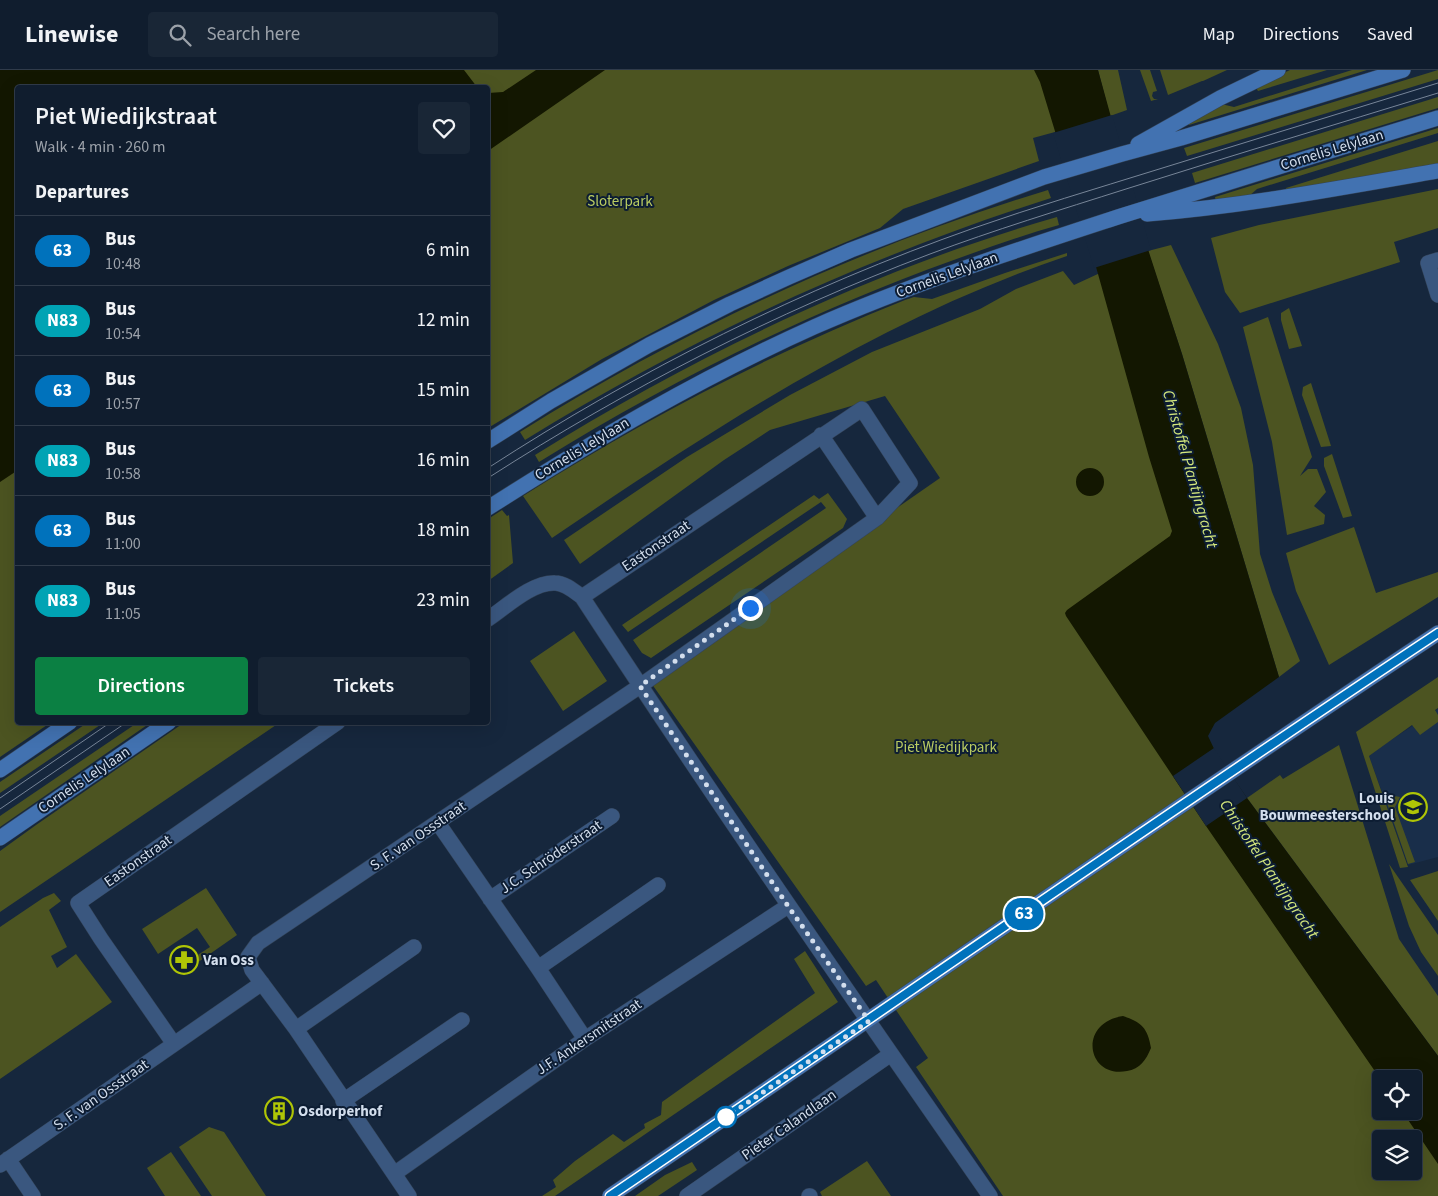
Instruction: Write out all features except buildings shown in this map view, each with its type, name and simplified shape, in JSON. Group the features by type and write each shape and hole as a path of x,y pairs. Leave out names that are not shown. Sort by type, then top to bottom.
{"main road":[{"path":"1122,154 1220,98 1278,70"},
{"path":"490,440 600,372 738,300 890,235 1044,178 1403,70"},
{"name":"Cornelis Lelylaan","path":"490,507 569,456 629,421 751,356 911,287 1198,191 1438,118"},
{"path":"1120,217 1204,210 1438,171"},
{"path":"610,1196 869,1021 1230,772 1438,633"},
{"path":"0,770 66,725"},
{"name":"Cornelis Lelylaan","path":"0,838 165,725"}],"street":[{"path":"1438,260 1428,263 1438,295"},
{"name":"Eastonstraat","path":"582,597 862,408 910,483 877,518"},
{"path":"821,435 877,518"},
{"name":"S. F. van Ossstraat","path":"4,1162 262,983 252,970 248,957 258,943 640,686 877,518"},
{"path":"490,618 538,585 556,583 571,588 582,597 788,906 990,1196"},
{"name":"Eastonstraat","path":"174,1044 101,939 78,902 334,725"},
{"name":"J.C. Schröderstraat","path":"490,899 612,816"},
{"name":"J.C. Schröderstraat","path":"438,823 585,1039"},
{"path":"538,968 658,885"},
{"name":"J.F. Ankersmitstraat","path":"394,1174 585,1039 788,906"},
{"path":"296,1030 414,947"},
{"path":"262,983 409,1196"},
{"path":"343,1101 462,1020"},
{"name":"Pieter Calandlaan","path":"686,1196 891,1054"},
{"path":"4,1162 33,1196"},
{"path":"705,1184 714,1196"}],"shaded area":[{"name":"Louis Bouwmeesterschool","path":"1438,709 1438,857 1408,865 1369,756"}],"green space":[{"name":"Sloterpark","path":"0,70 1087,70 1055,132 1033,138 1039,161 903,209 880,228 788,266 714,300 602,359 490,427 490,85 15,85 15,725 47,725 0,757"},
{"path":"1098,70 1118,70 1127,110 1110,116"},
{"path":"1140,70 1150,70 1157,91 1153,92 1152,96 1154,99 1158,99 1151,101"},
{"path":"1160,70 1227,70 1168,95"},
{"path":"1290,70 1327,70 1258,91 1255,86"},
{"path":"1352,70 1367,70 1189,125 1187,121 1221,104 1234,107"},
{"path":"1438,70 1438,79 1187,156 1184,148"},
{"path":"1438,97 1438,108 1195,183 1192,173"},
{"path":"1438,128 1438,133 1257,189 1248,197 1216,202 1215,197"},
{"path":"1438,141 1438,165 1287,192 1286,188"},
{"path":"1438,189 1438,228 1394,242 1400,262 1240,313 1225,292 1211,238 1259,225"},
{"path":"1048,190 1051,198 914,246 780,303 715,334 651,367 525,440 520,432 582,394 646,359 776,293 911,237 979,212"},
{"path":"1057,217 1059,225 897,281 792,326 638,404 539,462 535,455 659,383 723,349 788,318 921,262 988,238"},
{"path":"1171,245 1218,344 1241,408 1253,465 1260,554 1272,592 1300,661 1279,677 1182,354 1148,251"},
{"path":"1067,253 1067,256 998,282 930,311 800,379 675,456 552,538 523,496 662,414 758,365 855,320 914,297 932,299"},
{"name":"Piet Wiedijkpark","path":"1063,271 1074,285 1100,273 1181,550 1106,644 1375,1070 1372,1070 1372,1120 1416,1120 1438,1152 1438,1196 1003,1196 916,1067 928,1058 876,980 866,986 649,680 940,478 885,396 770,430 724,460 580,564 564,540 687,457 790,395 872,352 980,309 1016,289"},
{"path":"1289,308 1302,346 1289,349 1281,320 1281,313"},
{"path":"1268,317 1312,457 1300,476 1308,469 1317,469 1326,492 1314,506 1325,515 1324,524 1287,535 1272,442 1243,327"},
{"path":"1311,383 1331,446 1321,447 1302,395 1303,387"},
{"path":"1332,454 1352,516 1343,518 1324,466 1324,458"},
{"path":"828,493 847,519 843,528 651,658 642,653 633,640 826,508 821,502 628,632 622,625 814,495 819,499"},
{"path":"502,510 507,516 509,515 513,563 490,580 490,518"},
{"path":"1354,527 1376,593 1438,572 1438,597 1329,665 1296,591 1286,553"},
{"path":"574,631 607,681 563,711 530,661"},
{"path":"1438,677 1438,708 1435,710 1438,715 1438,722 1420,735 1412,725 1369,756 1408,867 1400,868 1356,732"},
{"path":"84,725 100,725 0,793 0,782"},
{"path":"134,725 147,725 0,827 0,816"},
{"path":"181,725 276,725 0,912 0,851"},
{"path":"1339,745 1399,939 1438,996 1438,1056 1247,798 1280,775 1283,779"},
{"path":"1384,794 1400,797 1395,807 1415,862 1408,864"},
{"path":"1389,864 1438,935 1438,976 1421,952 1409,926"},
{"path":"1438,871 1438,921 1410,880"},
{"path":"206,888 237,935 194,965 190,960 210,947 197,928 158,954 142,929"},
{"path":"54,893 61,901 49,910 67,947 51,956 57,968 76,954 112,1002 0,1079 0,927 43,898"},
{"path":"805,951 838,1002 555,1196 542,1196 556,1187 553,1180 575,1161 613,1134 624,1142 645,1128 644,1124 661,1115 662,1102 815,993 794,959"},
{"path":"209,1127 224,1132 266,1196 212,1196 179,1147"},
{"path":"171,1152 201,1196 165,1196 147,1168"},
{"path":"867,1161 891,1196 822,1196 820,1192"},
{"path":"692,1162 697,1170 658,1196 635,1196 665,1175"}],"water":[{"path":"0,70 464,70 475,85 15,85 15,472 0,482"},
{"path":"536,70 605,70 490,150 490,93 503,92"},
{"name":"Christoffel Plantijngracht","path":"1034,70 1098,70 1145,240 1182,354 1279,677 1215,723 1208,736 1216,753 1247,798 1438,1056 1438,1164 1422,1140 1422,1130 1415,1130 1408,1120 1422,1120 1422,1070 1374,1070 1206,826 1066,616 1067,610 1170,536 1172,531 1149,457 1093,256 1040,82"},
{"path":"1090,468 1100,472 1104,482 1100,492 1090,496 1080,492 1076,482 1080,472"},
{"path":"1123,1016 1139,1023 1143,1027 1148,1035 1151,1048 1145,1060 1136,1068 1127,1071 1113,1071 1103,1067 1096,1059 1093,1049 1094,1039 1099,1029 1108,1021"}],"pier":[{"path":"1112,115 1151,250 1094,268 1053,133"},
{"path":"1214,748 1247,798 1206,826 1173,776"}],"tram line":[{"path":"490,467 545,432 663,365 785,304 847,277 974,228 1019,213 1438,83"},
{"path":"490,477 594,413 703,354 815,301 872,277 954,245 1027,220 1438,93"},
{"path":"0,798 107,725"},
{"path":"0,809 123,725"}],"bus line":[{"name":"63","path":"610,1196 869,1021 1230,772 1438,633"}],"place":[{"name":"Louis Bouwmeesterschool","path":"1413,807"},
{"name":"Van Oss","path":"184,960"},
{"name":"Osdorperhof","path":"279,1111"}],"route":[{"path":"726,1117 869,1021 788,906 640,686 750,608"}]}
